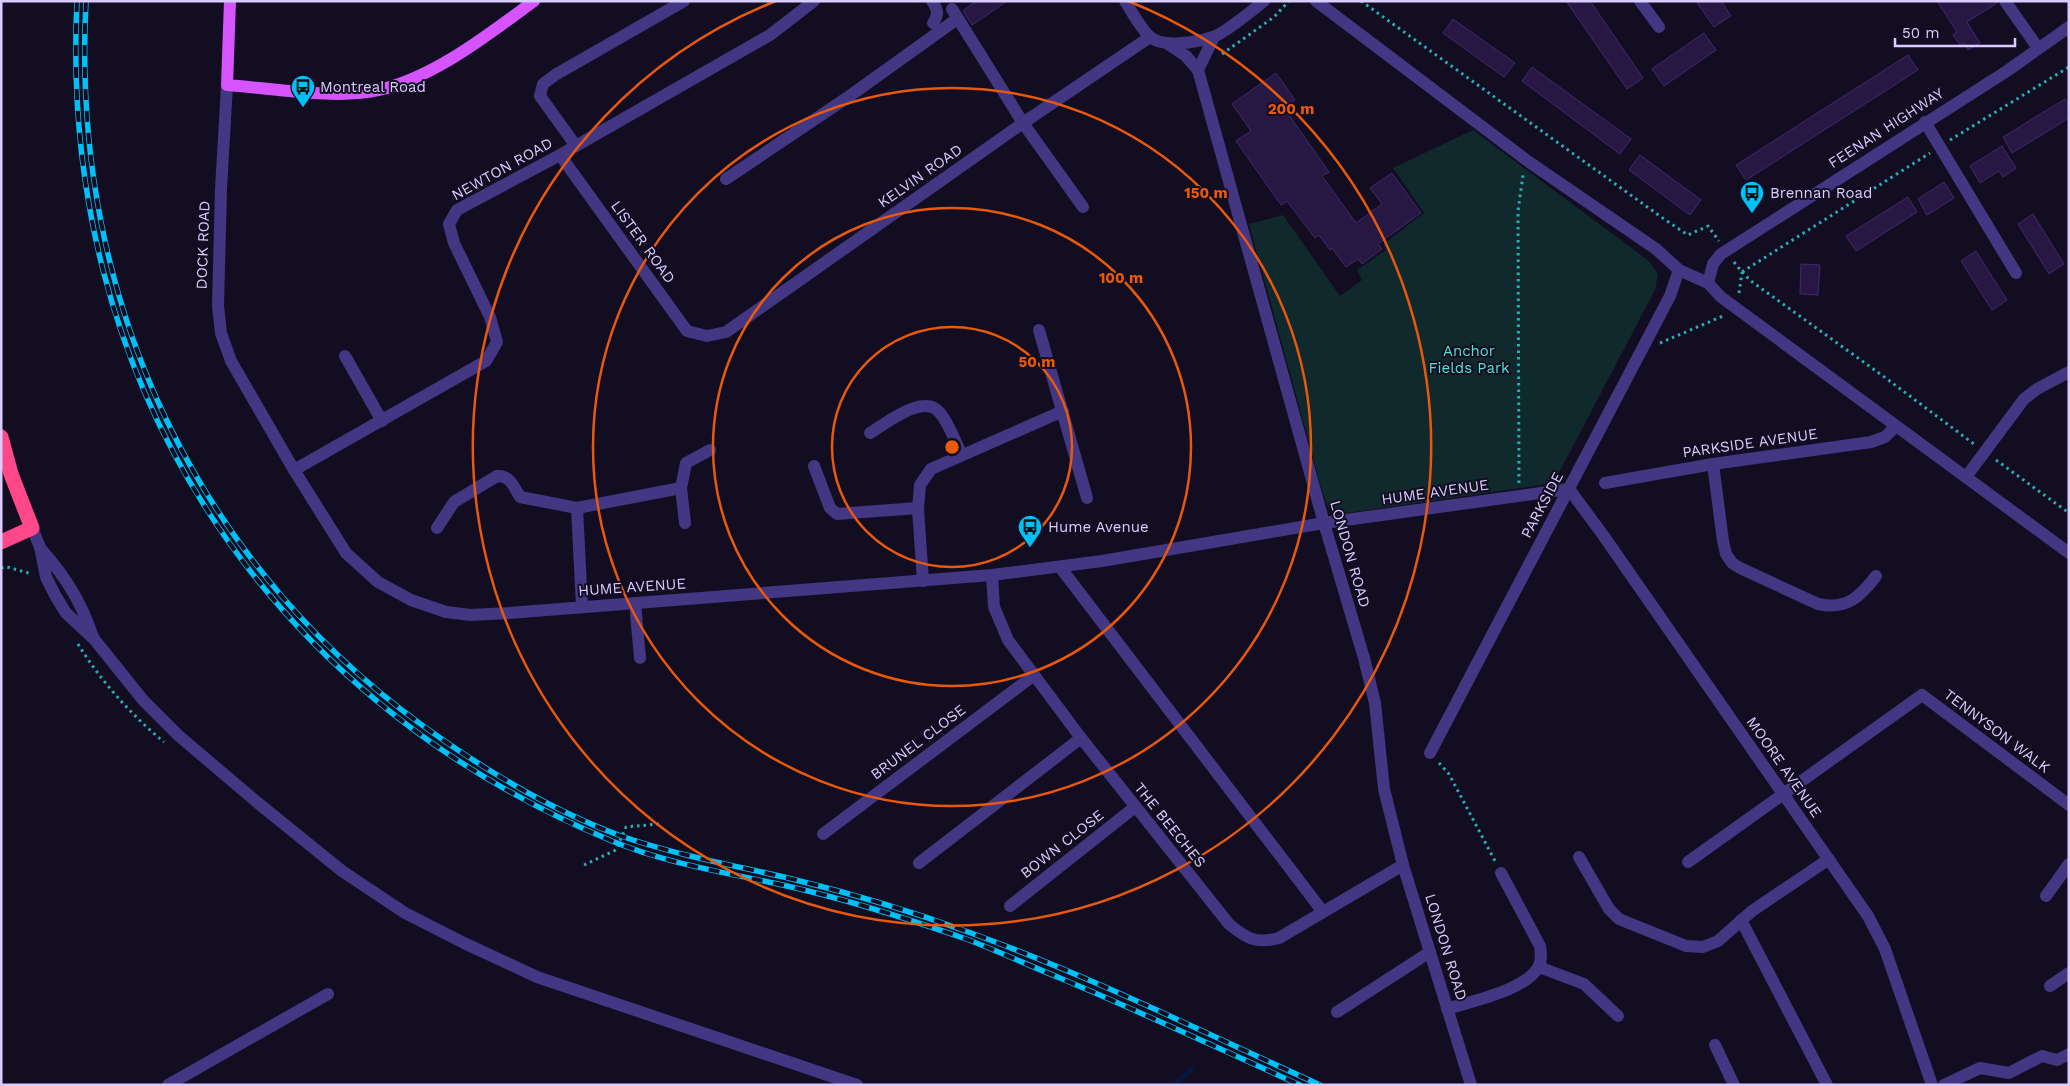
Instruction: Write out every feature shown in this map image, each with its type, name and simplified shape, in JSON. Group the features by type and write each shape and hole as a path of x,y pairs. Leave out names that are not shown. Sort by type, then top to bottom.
{"highway":[{"path":"1,437 11,474 32,528 1,542"}],"main road":[{"name":"DOCK ROAD","path":"227,85 230,1"},
{"path":"227,85 335,94 379,90 432,70 487,35 534,1"}],"street":[{"path":"576,146 540,96 543,84 555,75 684,1"},
{"name":"NEWTON ROAD","path":"294,470 486,361 497,342 490,317 454,244 449,224 457,210 560,155 770,35 814,1"},
{"path":"932,1 938,10 938,16 933,23"},
{"path":"1124,1 1150,37 1177,45 1214,37 1250,13 1264,1"},
{"path":"2005,1 2038,48"},
{"path":"1319,2 1529,162 1656,249 1679,270 1708,283 1721,297 1895,427 2069,553"},
{"path":"1646,3 1658,27"},
{"path":"726,180 852,95 955,14 1023,123 1083,207"},
{"name":"FEENAN HIGHWAY","path":"1708,283 1713,264 1721,254 2069,27"},
{"name":"KELVIN ROAD","path":"707,336 726,332 1023,123 1150,37"},
{"path":"1168,43 1186,56 1198,70 1214,37"},
{"name":"LONDON ROAD","path":"1198,70 1324,523 1364,658 1375,703 1384,789 1403,865 1471,1085"},
{"name":"DOCK ROAD","path":"227,85 221,189 218,306 221,333 231,361 294,470"},
{"path":"1925,122 2016,273"},
{"name":"LISTER ROAD","path":"560,155 687,331 707,336"},
{"name":"PARKSIDE","path":"1430,753 1670,296 1679,270"},
{"path":"1039,330 1087,498"},
{"path":"345,356 382,421"},
{"path":"1966,477 2024,400 2037,389 2069,372"},
{"path":"870,433 910,408 928,407 937,410 941,414 962,455"},
{"path":"924,580 918,508 920,485 931,469 1062,412"},
{"name":"PARKSIDE AVENUE","path":"1605,483 1713,464 1871,442 1885,437 1895,427"},
{"path":"685,523 681,488 686,463 710,450"},
{"path":"1713,464 1726,554 1740,568 1818,604 1828,606 1852,601 1863,593 1876,576"},
{"path":"814,466 830,508 837,514 918,508"},
{"name":"HUME AVENUE","path":"294,470 346,554 378,582 411,600 446,612 471,615 992,575 1060,567 1324,523 1568,489"},
{"path":"436,528 454,502 497,476 504,476 509,479 520,497 577,508 681,488"},
{"name":"MOORE AVENUE","path":"1568,489 1603,535 1868,916 1885,949 1932,1085"},
{"path":"577,508 582,607"},
{"path":"32,528 40,547 46,577 66,613 94,639 143,700 179,736 258,804 342,871 405,913 537,977 857,1085"},
{"path":"40,547 62,572 85,611 94,639"},
{"path":"1060,567 1323,912"},
{"name":"THE BEECHES","path":"992,575 994,607 1008,640 1033,676 1229,924 1245,936 1251,940 1264,942 1279,938 1403,865"},
{"path":"635,603 640,658"},
{"name":"BRUNEL CLOSE","path":"823,834 1033,676"},
{"name":"TENNYSON WALK","path":"1782,793 1922,696 2069,805"},
{"path":"919,863 1081,738"},
{"path":"1688,862 1782,793"},
{"name":"BOWN CLOSE","path":"1010,906 1135,807"},
{"path":"1579,857 1613,915 1686,946 1703,947 1718,941 1741,920 1829,859"},
{"path":"2046,896 2069,864"},
{"path":"1447,1009 1517,986 1528,979 1539,967 1542,958 1540,946 1501,874"},
{"path":"1741,920 1827,1085"},
{"path":"1337,1012 1430,952"},
{"path":"1539,967 1584,984 1618,1016"},
{"path":"2050,986 2069,973"},
{"path":"168,1085 328,994"},
{"path":"1715,1045 1734,1085"},
{"path":"1944,1085 1980,1068 2009,1073 2042,1056 2057,1060 2069,1054"}],"path":[{"path":"1220,55 1274,17 1289,1"},
{"path":"1360,1 1664,220 1688,235 1708,226 1718,239"},
{"path":"1943,145 2069,67"},
{"path":"1738,296 1742,272 1935,150"},
{"path":"1519,496 1518,211 1524,170 1529,162"},
{"path":"1733,260 1751,281 1979,448"},
{"path":"1660,343 1726,315"},
{"path":"1993,458 2069,513"},
{"path":"1,568 7,567 32,573 37,581"},
{"path":"74,638 89,663 144,726 165,744"},
{"path":"1430,753 1449,774 1501,874"},
{"path":"584,865 616,850 626,827 659,824"}],"green space":[{"name":"Anchor Fields Park","path":"1473,130 1649,261 1658,274 1655,290 1561,469 1550,481 1541,485 1340,514 1328,507 1323,494 1249,224 1283,215 1340,296 1362,280 1357,270 1386,250 1383,244 1424,213 1393,168"}],"building":[{"path":"976,1 1007,1 972,25 963,11"},
{"path":"1566,1 1590,1 1643,78 1627,89"},
{"path":"1696,1 1721,1 1731,16 1714,27"},
{"path":"1937,1 1997,1 1997,3 1967,22 1980,43 1968,50 1964,43 1960,45 1953,35 1957,32"},
{"path":"1453,19 1515,63 1504,77 1443,33"},
{"path":"1704,33 1716,50 1664,86 1652,69"},
{"path":"1908,55 1918,70 1746,180 1736,165"},
{"path":"1532,67 1631,139 1620,154 1522,81"},
{"path":"1276,73 1295,100 1284,108 1329,172 1322,176 1356,223 1382,204 1370,188 1392,173 1421,213 1378,244 1382,249 1362,264 1358,259 1346,267 1332,248 1330,250 1319,235 1315,238 1287,201 1281,205 1236,141 1251,131 1232,104"},
{"path":"2065,99 2069,105 2069,118 2012,153 2003,137"},
{"path":"2002,146 2016,168 2003,177 1999,171 1980,183 1970,166"},
{"path":"1640,155 1701,200 1690,215 1629,170"},
{"path":"1944,182 1954,198 1927,215 1918,199"},
{"path":"1908,197 1917,212 1856,251 1846,236"},
{"path":"2033,214 2064,264 2049,274 2018,224"},
{"path":"1976,251 2007,300 1992,310 1961,261"},
{"path":"1801,264 1820,265 1818,295 1800,294"}],"waterway":[{"path":"1174,1085 1192,1069"}],"railway":[{"path":"77,1 80,140 104,272 146,395 206,509 284,612 378,702 488,779 612,841 673,861 850,902 969,940 1120,1004 1300,1085"},
{"path":"86,1 87,112 100,219 127,322 167,420 218,512 282,597 358,674 466,756 530,794 598,827 662,849 834,890 948,925 1103,986 1320,1085"}],"place":[{"name":"Montreal Road","path":"303,108"},
{"name":"Brennan Road","path":"1752,214"},
{"name":"Hume Avenue","path":"1030,548"}]}
